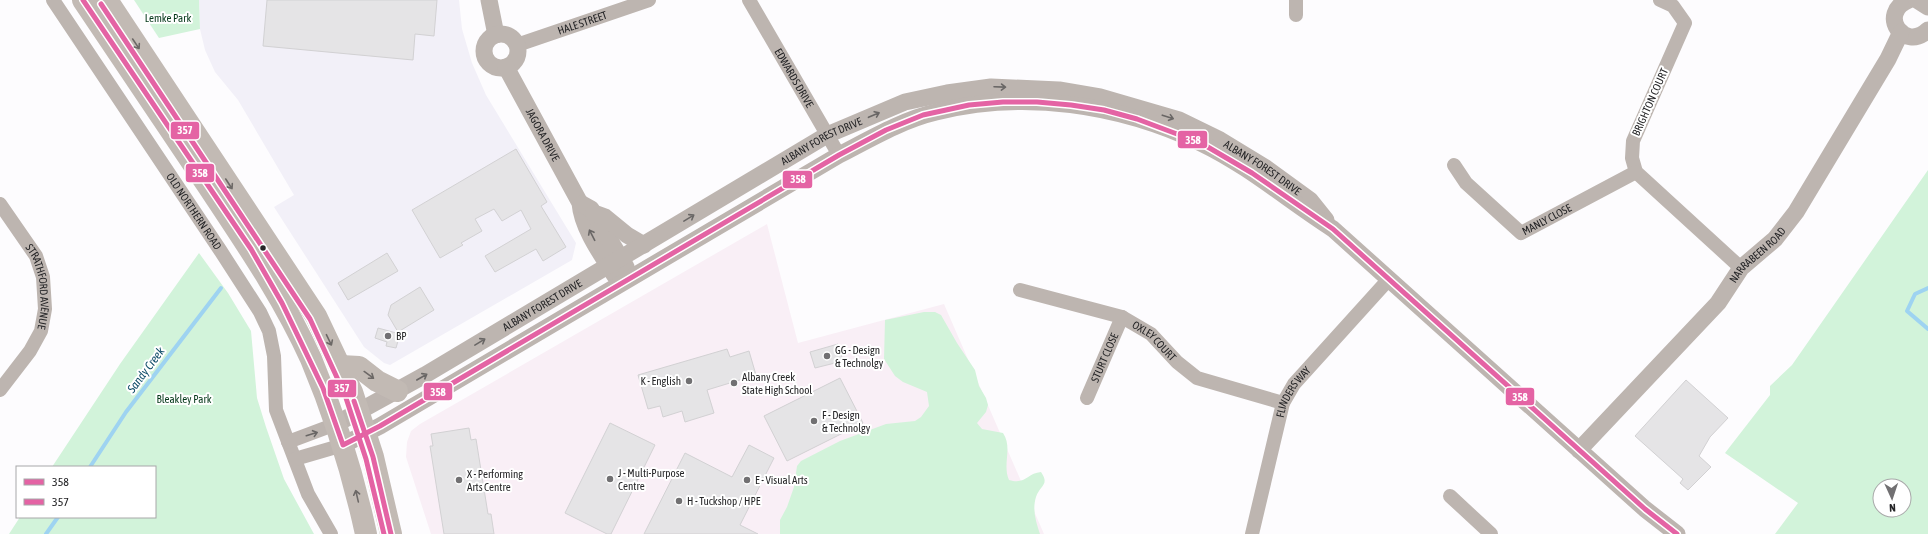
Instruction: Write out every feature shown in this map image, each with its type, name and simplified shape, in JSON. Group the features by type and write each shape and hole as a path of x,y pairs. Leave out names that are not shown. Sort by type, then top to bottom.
{"highway":[{"path":"83,0 250,249 282,303 310,358 336,424 353,479 366,534"},
{"path":"107,0 316,316 341,366 366,434 378,476 391,534"},
{"path":"341,366 359,368 377,381 397,391"}],"street":[{"name":"OLD NORTHERN ROAD","path":"53,0 260,312 269,331 274,356 276,410 308,494 331,534"},
{"path":"489,0 496,35"},
{"name":"HALE STREET","path":"517,45 649,0"},
{"name":"EDWARDS DRIVE","path":"749,0 839,155"},
{"path":"1296,0 1296,14"},
{"name":"BRIGHTON COURT","path":"1636,172 1632,158 1633,141 1685,23 1673,6 1660,0"},
{"path":"1917,0 1928,7"},
{"path":"1900,2 1894,16 1895,22 1901,32 1906,36 1916,37 1928,30"},
{"name":"NARRABEEN ROAD","path":"1579,450 1718,303 1741,268 1775,239 1796,212 1888,59 1901,32"},
{"path":"496,35 506,35 517,45 516,59 513,63 506,67 500,68 491,65 484,54 487,42 496,35"},
{"name":"JAGORA DRIVE","path":"506,67 580,203 581,213 626,281"},
{"name":"ALBANY FOREST DRIVE","path":"336,424 397,391 828,135 905,102 947,92 991,87 1058,90 1100,97 1179,120 1220,140 1266,168 1310,200 1333,229"},
{"name":"ALBANY FOREST DRIVE","path":"343,445 366,434 839,155 894,127 934,112 977,103 1027,101 1077,105 1138,118 1201,143 1255,174 1300,208 1333,229 1645,509 1677,534"},
{"name":"MANLY CLOSE","path":"1454,165 1466,183 1521,233 1636,172"},
{"path":"1636,172 1741,268"},
{"name":"JAGORA DRIVE","path":"580,203 593,213 614,262"},
{"name":"STRATHFORD AVENUE","path":"0,204 36,256 43,277 45,309 41,331 30,351 0,390"},
{"path":"593,213 605,217 627,235 644,245"},
{"name":"FLINDERS WAY","path":"1252,534 1283,403 1294,384 1389,279"},
{"name":"OXLEY COURT","path":"1020,290 1122,317 1151,334 1177,362 1197,378 1283,403"},
{"name":"STURT CLOSE","path":"1087,398 1122,317"},
{"path":"288,442 336,424"},
{"path":"295,459 343,445"},
{"path":"1450,496 1491,534"}],"shaded area":[{"path":"199,0 459,0 462,29 472,63 486,95 576,243 572,260 390,365 384,363 364,347 274,207 294,195 238,100 215,72 205,50 200,29"},
{"name":"Albany Creek State High School","path":"767,224 798,343 944,304 1044,534 431,534 406,457 407,442 411,431 420,424"}],"green space":[{"name":"Lemke Park","path":"134,0 199,0 200,29 159,38"},
{"path":"1928,170 1928,534 1775,534 1798,503 1725,453 1770,395 1770,386 1792,365"},
{"name":"Bleakley Park","path":"199,253 228,293 251,331 257,398 266,427 284,479 314,534 9,534 19,518 156,518 156,466 53,466 120,364"},
{"path":"924,312 935,312 941,315 975,370 979,386 988,405 986,412 977,423 982,429 1003,433 1007,444 1007,474 1009,480 1023,480 1032,474 1041,472 1044,476 1045,480 1036,497 1034,507 1040,534 780,534 780,520 787,507 794,487 797,466 801,461 840,441 886,424 915,421 921,417 929,406 927,392 903,382 895,376 884,359 885,320"}],"building":[{"path":"267,0 437,0 434,36 415,34 413,60 263,46"},
{"path":"516,149 547,202 541,206 566,247 543,261 536,249 495,272 485,256 531,229 521,210 502,221 494,209 475,219 482,231 461,243 463,245 440,258 412,210"},
{"path":"387,253 398,271 348,300 338,283"},
{"path":"420,287 434,310 398,332 388,315 391,305"},
{"name":"BP","path":"378,328 400,334 396,348 386,346 387,342 375,338"},
{"name":"GG - Design & Technolgy","path":"838,344 843,361 815,368 810,352"},
{"name":"K - English","path":"727,349 730,357 749,351 756,375 707,390 714,413 685,422 682,411 663,417 660,406 648,409 638,375"},
{"name":"F - Design & Technolgy","path":"840,378 863,423 787,461 764,416"},
{"path":"1686,380 1728,418 1710,437 1699,456 1711,467 1688,490 1680,483 1683,479 1635,436"},
{"name":"J - Multi-Purpose Centre","path":"610,423 655,445 611,534 607,534 565,513"},
{"name":"X - Performing Arts Centre","path":"469,428 471,440 476,439 488,514 491,514 494,534 444,534 430,446 433,446 431,434"},
{"path":"749,445 774,458 740,525 758,534 644,534 685,453 732,477"}],"waterway":[{"name":"Sandy Creek","path":"91,466 126,412 221,288"},
{"path":"1928,288 1915,294 1907,311 1928,329"},
{"name":"Sandy Creek","path":"46,534 57,518"}],"transit line":[{"name":"358","path":"83,0 251,249 282,303 323,388 343,445 380,426 839,155 886,130 923,115 969,105 1003,102 1037,102 1104,110 1137,119 1201,143 1252,173 1333,229 1645,509 1677,534"},
{"name":"357","path":"101,4 310,319 345,395 366,459 384,534"},
{"name":"358","path":"354,401 373,457 391,534"}],"place":[{"name":"BP","path":"388,336"},
{"name":"GG - Design & Technolgy","path":"827,356"},
{"name":"K - English","path":"689,381"},
{"name":"Albany Creek State High School","path":"734,383"},
{"name":"F - Design & Technolgy","path":"814,421"},
{"name":"J - Multi-Purpose Centre","path":"610,479"},
{"name":"X - Performing Arts Centre","path":"459,480"},
{"name":"E - Visual Arts","path":"747,480"},
{"name":"H - Tuckshop / HPE","path":"679,501"}]}
